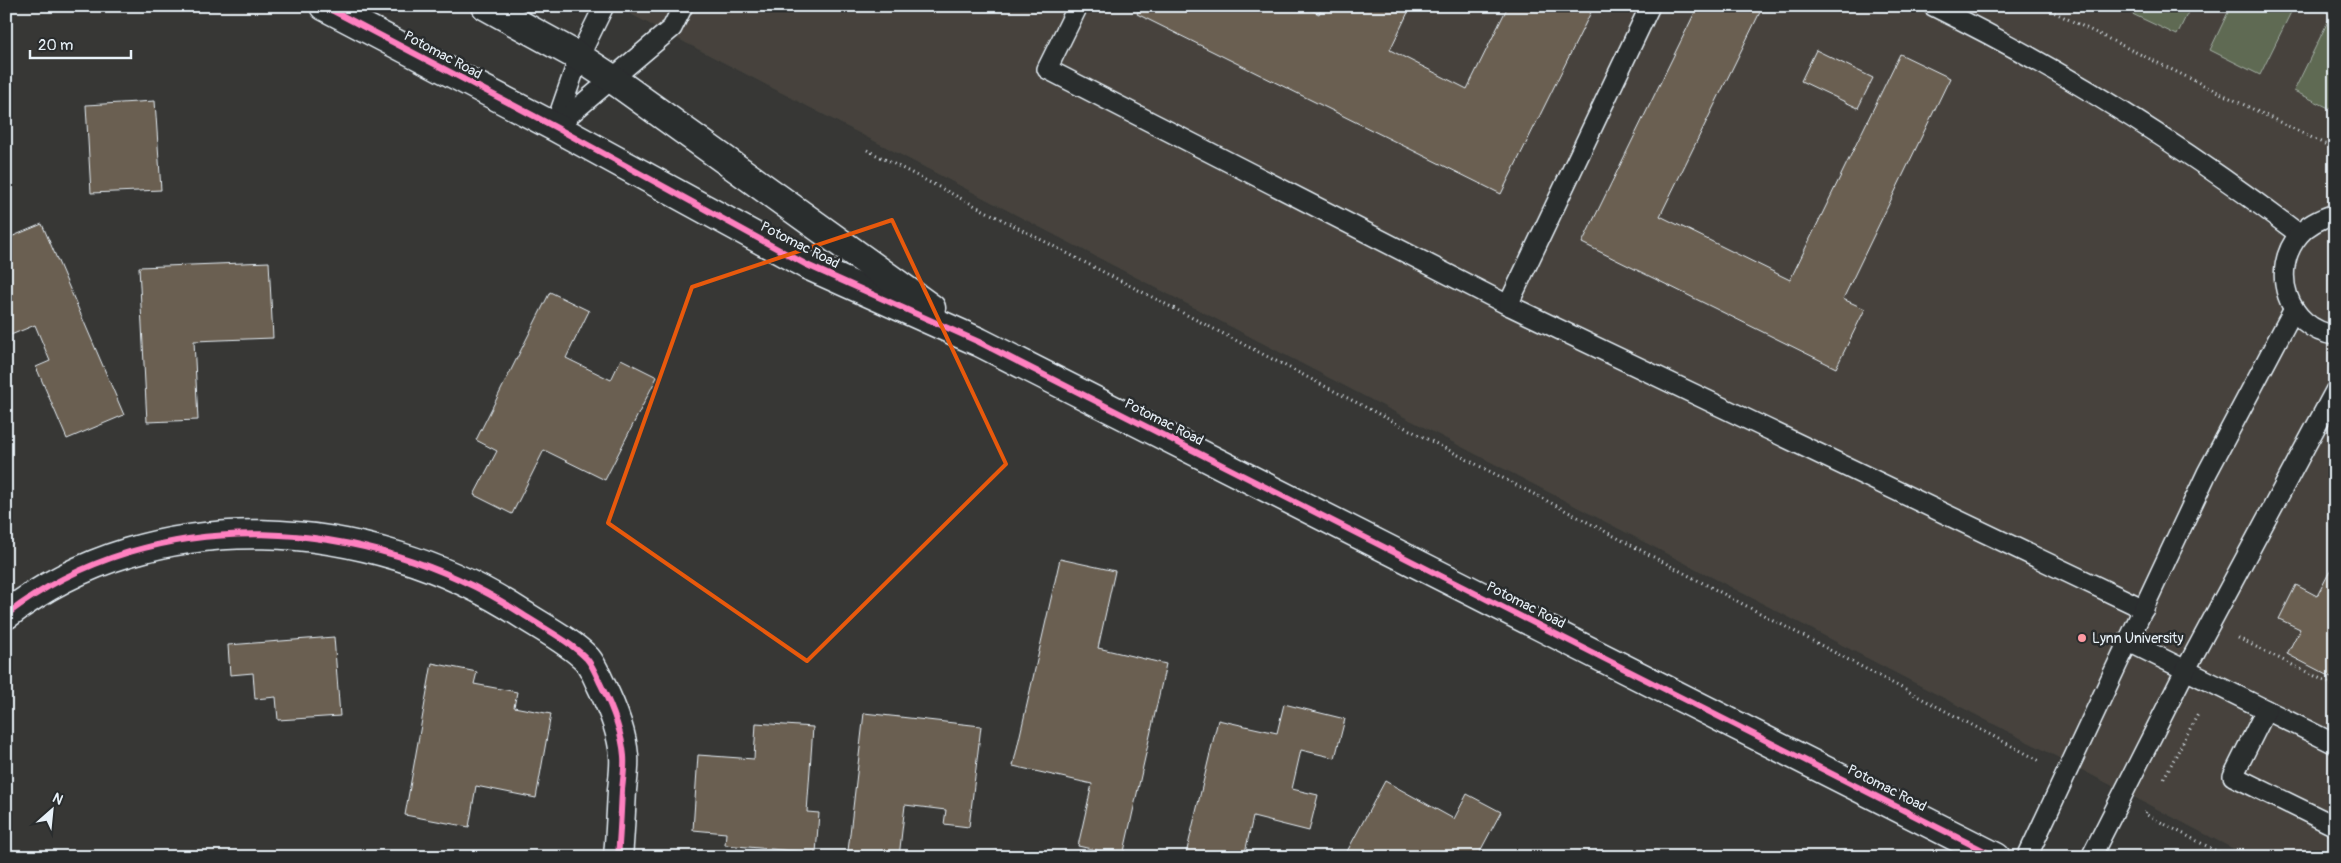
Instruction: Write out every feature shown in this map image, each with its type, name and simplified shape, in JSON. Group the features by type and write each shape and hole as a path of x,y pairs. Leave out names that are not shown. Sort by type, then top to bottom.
{"street":[{"name":"Potomac Road","path":"324,6 554,127 807,265 980,342 1996,857"},
{"name":"Potomac Road","path":"486,6 578,57 611,78 980,342"},
{"path":"6,615 64,578 96,564 132,552 207,537 275,535 322,538 397,554 433,567 502,601 588,660 613,708 624,757 618,857"}],"lane":[{"path":"554,127 578,57 604,6"},
{"path":"554,127 672,28 683,6"},
{"path":"1078,6 1047,69 1508,305 2144,609"},
{"path":"1508,305 1650,6"},
{"path":"1933,6 2058,74 2205,164 2299,234"},
{"path":"2335,214 2315,221 2299,234 2288,250 2283,270 2285,290 2294,309 2308,324 2326,334 2335,335"},
{"path":"2027,857 2207,473 2294,309"},
{"path":"2091,857 2186,669 2335,391"},
{"path":"2129,642 2335,744"},
{"path":"2266,710 2233,776 2335,826"}],"path":[{"path":"2041,6 2335,149"},
{"path":"867,150 1557,506 2044,763"},
{"path":"2238,638 2335,686"},
{"path":"2163,780 2198,714"},
{"path":"2149,805 2145,814 2228,857"}],"highlighted area":[{"path":"892,220 1006,464 807,661 608,523 692,287"}],"shaded area":[{"name":"Lynn University","path":"615,6 2335,6 2335,857 2249,857"}],"green space":[{"path":"2128,6 2191,6 2177,35 2126,11"},
{"path":"2231,6 2294,6 2260,75 2210,50"},
{"path":"2335,7 2335,111 2294,91"}],"building":[{"path":"1141,6 1303,6 1319,14 1323,6 1411,6 1390,50 1467,89 1508,6 1594,6 1501,194 1137,14"},
{"path":"1698,6 1763,6 1660,216 1790,280 1900,54 1950,78 1843,299 1865,309 1836,368 1582,243"},
{"path":"1816,50 1873,78 1858,108 1801,81"},
{"path":"155,101 161,190 91,193 86,105"},
{"path":"42,224 124,415 67,439 36,367 50,361 35,325 6,337 6,239"},
{"path":"269,262 273,338 194,341 198,420 147,422 139,267"},
{"path":"550,292 589,311 566,358 611,380 621,359 657,377 605,480 544,450 512,514 474,495 497,451 476,440"},
{"path":"1060,559 1115,571 1098,648 1166,664 1123,856 1078,846 1092,784 1013,766"},
{"path":"2331,569 2335,571 2335,679 2287,654 2300,629 2279,619 2296,585 2317,596"},
{"path":"334,637 340,716 278,720 276,697 255,699 253,673 230,675 228,645"},
{"path":"432,663 477,672 474,684 517,692 514,707 551,714 536,798 476,786 469,827 405,815"},
{"path":"1284,704 1345,719 1335,758 1301,750 1292,789 1318,795 1309,831 1253,817 1244,857 1199,857 1186,854 1218,720 1277,733"},
{"path":"864,713 981,726 969,827 944,824 946,810 905,805 899,857 848,851"},
{"path":"756,723 813,727 807,812 819,813 816,853 725,845 726,833 693,830 698,755 754,759"},
{"path":"1385,781 1454,819 1467,794 1501,812 1477,857 1344,857"}],"cycle path":[{"path":"324,6 555,127 807,265 979,342 1996,857"},
{"path":"6,615 65,578 128,552 195,538 263,534 331,540 398,556 462,581 556,635 573,647 591,665 613,711 623,747 624,769 618,857"}],"place":[{"name":"Lynn University","path":"2082,638"}]}
